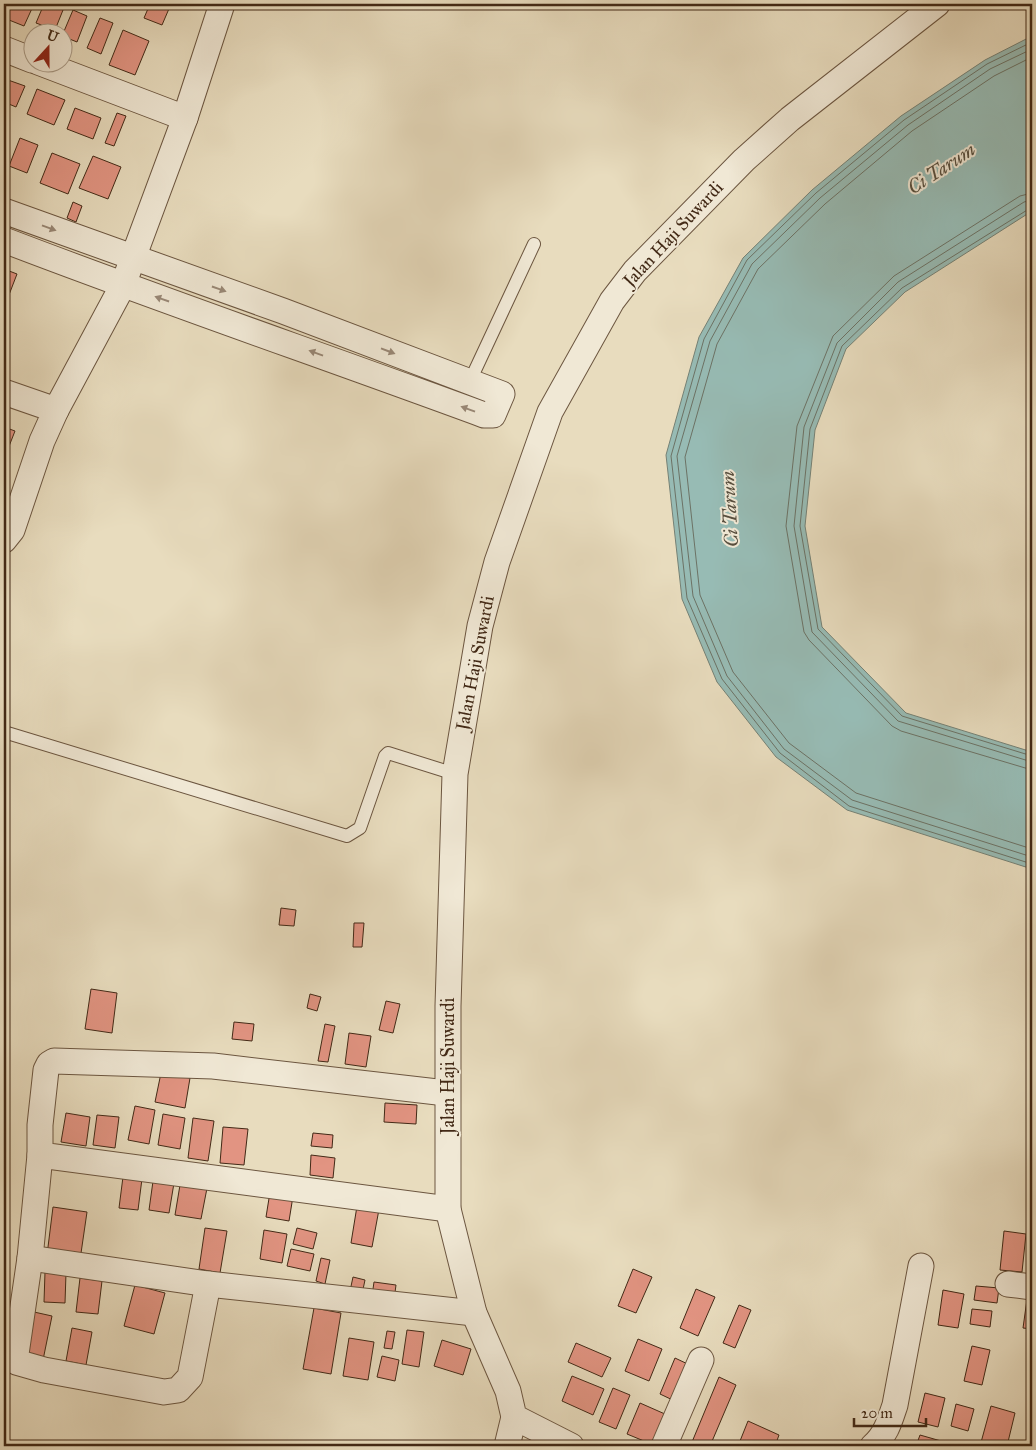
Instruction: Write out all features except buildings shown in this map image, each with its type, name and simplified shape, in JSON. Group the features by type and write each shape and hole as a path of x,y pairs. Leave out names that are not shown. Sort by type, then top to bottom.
{"street":[{"path":"4,540 12,530 42,441 56,410 123,285 185,118 222,4"},
{"name":"Jalan Haji Suwardi","path":"514,1417 508,1391 474,1313 448,1209 446,1093 455,774 480,626 497,562 550,412 612,301 640,265 744,160 790,119 935,4"},
{"path":"4,49 22,56"},
{"path":"64,72 185,118"},
{"path":"4,211 132,259 283,311 502,394 493,415 484,415 123,285 4,240"},
{"path":"4,392 56,410"},
{"path":"208,1284 190,1377 178,1390 164,1392 44,1370 16,1362 30,1258 40,1156 40,1125 48,1064 54,1061 213,1066 446,1093"},
{"path":"40,1156 448,1209"},
{"path":"30,1258 208,1284 474,1313"},
{"path":"873,1446 880,1441 888,1427 895,1405 921,1266"},
{"path":"1008,1284 1032,1287"},
{"path":"664,1446 701,1360"},
{"path":"507,1446 514,1417 571,1446"}],"lane":[{"path":"470,382 534,244"},
{"path":"4,732 347,836 360,828 385,756 388,753 455,774"}],"water":[{"name":"Ci Tarum","path":"1032,36 1032,211 905,292 846,349 815,430 805,526 822,627 906,713 1032,752 1032,869 847,810 776,757 717,682 682,599 666,455 699,337 743,258 812,190 901,116 985,60"}]}
